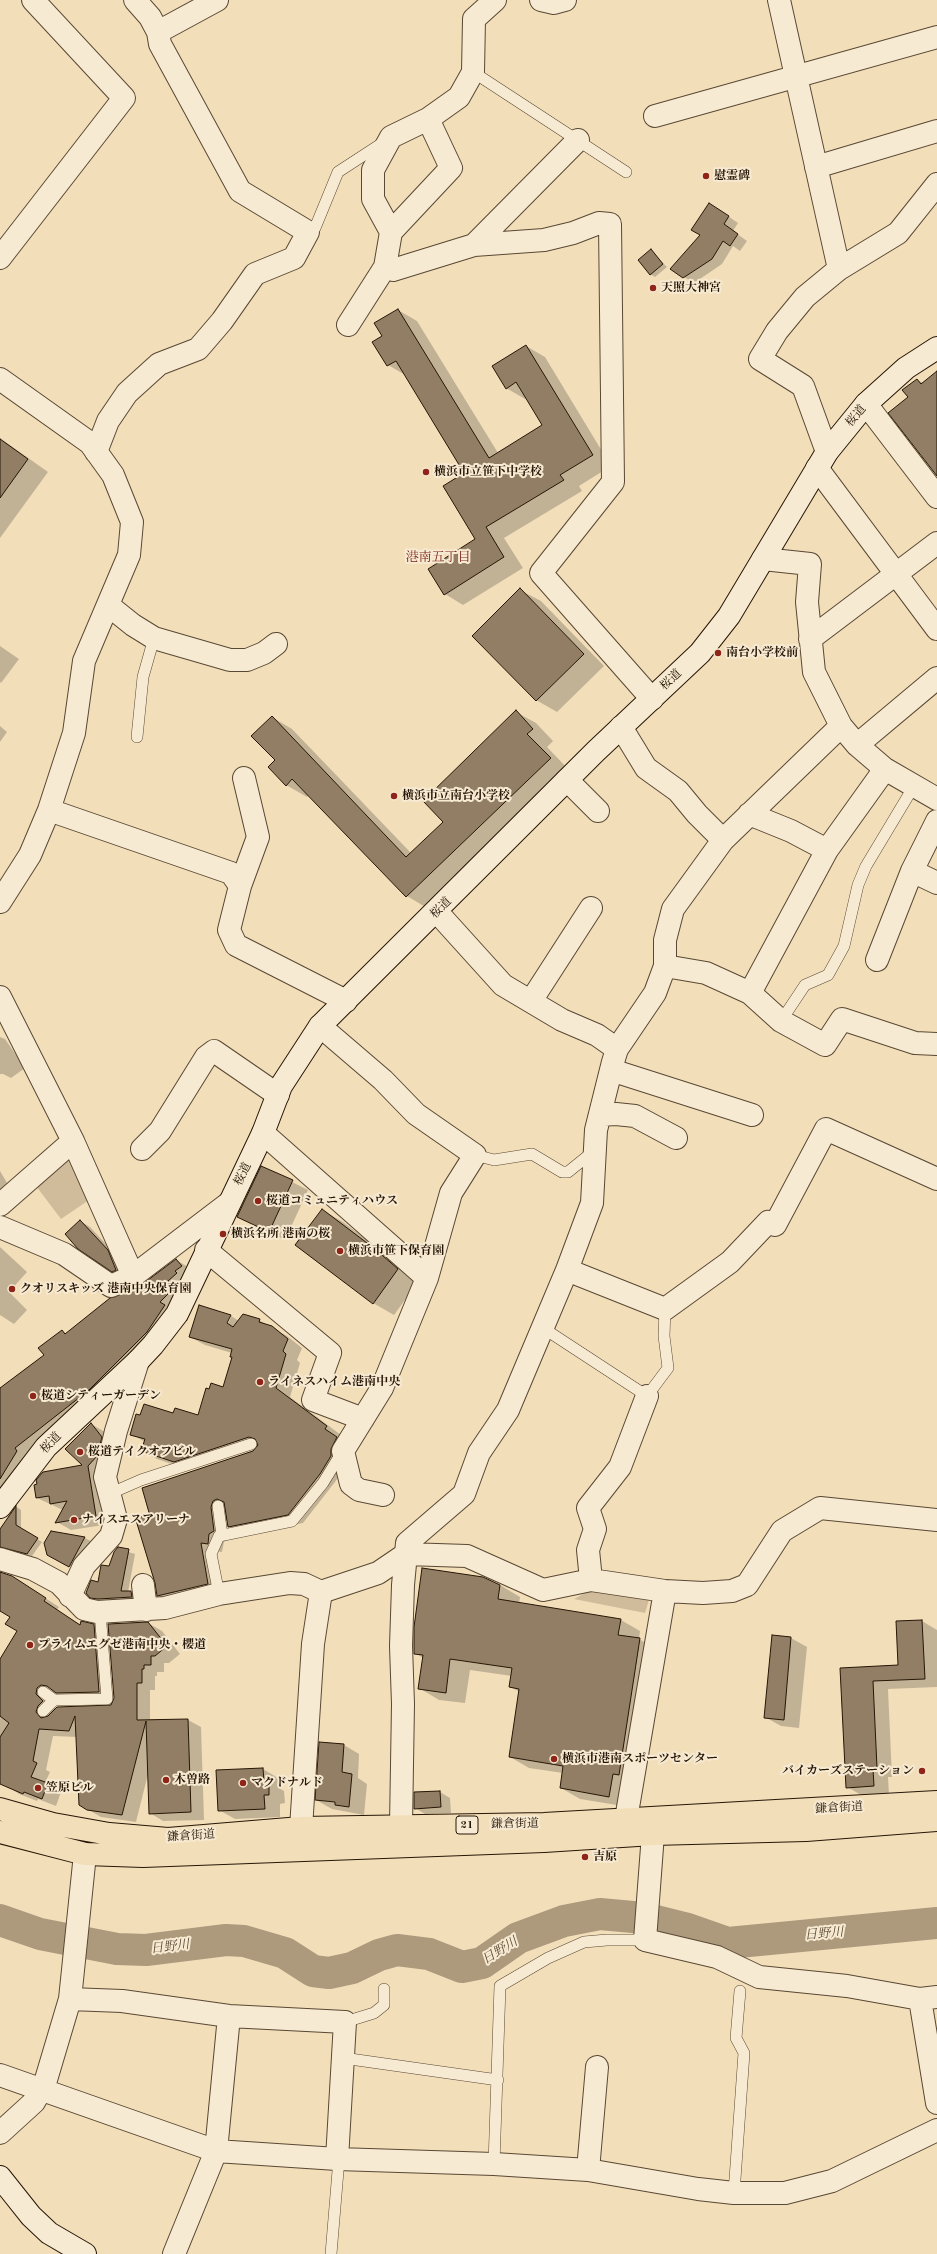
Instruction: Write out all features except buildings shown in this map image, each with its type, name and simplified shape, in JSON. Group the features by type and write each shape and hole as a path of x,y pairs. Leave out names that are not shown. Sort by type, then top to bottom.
{"main road":[{"name":"鎌倉街道","path":"0,1809 53,1824 109,1834 168,1838 301,1828 401,1825 544,1824 937,1802"},
{"name":"鎌倉街道","path":"0,1832 85,1854 143,1856 544,1841 653,1834 806,1830 937,1820"}],"street":[{"path":"0,258 124,98 33,0"},
{"path":"96,452 108,421 127,393 159,364 198,349 222,321 255,274 294,258 308,232 240,191 160,44 158,32 150,17 135,0"},
{"path":"158,32 217,0"},
{"path":"391,232 373,199 373,170 391,137 428,119 459,97 473,72 474,19 495,0"},
{"path":"541,0 554,3 565,0"},
{"path":"779,0 839,269"},
{"path":"655,116 937,37"},
{"path":"348,325 385,267 391,232 451,168 428,119"},
{"path":"816,167 937,132"},
{"path":"474,245 578,140"},
{"path":"937,184 898,233 839,269 805,298 777,331 760,358 803,386 822,460 896,574 937,629"},
{"path":"385,267 393,270 474,245 544,240 574,233 599,223 610,224 613,482 542,573 652,699"},
{"name":"桜道","path":"0,1507 46,1447 138,1361 153,1345 177,1314 206,1250 263,1133 281,1086 320,1026 567,780 705,647 728,616 822,460 866,404 906,368 937,348"},
{"path":"0,379 90,443 113,475 132,522 129,555 84,661 74,733 49,810 30,855 0,902"},
{"path":"866,404 937,497"},
{"path":"810,639 937,542"},
{"path":"762,559 810,564 807,602 814,672 841,726 857,744 885,769 937,799"},
{"path":"108,605 133,626 154,638 230,660 247,660 264,653 276,644"},
{"path":"857,744 937,678"},
{"path":"401,1825 404,1704 401,1646 407,1543 464,1494 479,1453 508,1410 543,1328 567,1270 592,1202 596,1130 617,1049 655,994 665,966 665,940 673,909 723,840 841,726"},
{"path":"621,727 646,768 678,792 723,840"},
{"path":"750,993 827,850 885,769"},
{"path":"244,778 258,837 240,886 229,930 236,945 346,1001"},
{"path":"567,780 598,811"},
{"path":"49,810 231,873 240,886"},
{"path":"749,814 791,831 827,850"},
{"path":"877,960 912,871 937,822"},
{"path":"912,871 937,884"},
{"path":"531,1002 591,908"},
{"path":"436,912 503,985 562,1020 598,1035 617,1049"},
{"path":"665,966 706,973 750,993 781,1021 825,1045 842,1019 915,1043 937,1044"},
{"path":"0,997 73,1141 133,1276"},
{"path":"320,1026 383,1080 416,1114 476,1155 451,1193 427,1278 382,1388 343,1451 350,1484 359,1490 383,1495"},
{"path":"142,1149 160,1131 206,1057 214,1051 278,1095"},
{"path":"611,1070 752,1114"},
{"path":"600,1115 616,1114 635,1116 676,1138"},
{"path":"567,1270 665,1309 730,1262 768,1222 775,1225 826,1129 937,1179"},
{"path":"263,1133 427,1278"},
{"path":"0,1205 73,1141"},
{"path":"0,1227 64,1254 111,1286 133,1276 229,1203"},
{"path":"206,1250 330,1353 313,1400 363,1419"},
{"path":"70,1596 84,1566 111,1536 116,1519 105,1477 116,1431 138,1361"},
{"path":"591,1580 588,1550 595,1529 588,1508 620,1467 647,1396"},
{"path":"0,1559 33,1569 59,1583 84,1609 100,1612 165,1608 218,1594 290,1583 304,1584 321,1592 378,1573 406,1554 467,1556 543,1590 591,1580 665,1591 703,1593 732,1591 747,1585 782,1531 820,1508 937,1520"},
{"path":"732,1591 768,1524"},
{"path":"142,1585 146,1610"},
{"path":"626,1819 665,1591"},
{"path":"301,1828 313,1644 321,1592"},
{"path":"653,1834 645,1937 716,1957 759,1977 847,1986 929,1998 937,2103"},
{"path":"0,2133 34,2102 42,2090 70,1999 85,1854"},
{"path":"70,1999 122,2000 229,2016 345,2022 338,2159"},
{"path":"174,2254 216,2151 229,2016"},
{"path":"588,2170 597,2067"},
{"path":"0,2075 216,2151 338,2159 494,2164 588,2170 698,2189 734,2193 785,2193 832,2181 937,2130"},
{"path":"0,2177 30,2216 49,2232 84,2254"}],"lane":[{"path":"473,72 626,172"},
{"path":"308,232 315,228 338,172 391,137"},
{"path":"137,737 143,678 154,638"},
{"path":"781,1021 806,985 828,975 844,946 858,885 866,866 914,786"},
{"path":"476,1155 494,1160 532,1154 562,1172 568,1172 596,1150"},
{"path":"543,1328 647,1396 668,1368 664,1336 665,1309"},
{"path":"109,1494 141,1480 251,1444"},
{"path":"218,1594 211,1554 220,1536 292,1521 323,1483 343,1451"},
{"path":"218,1506 222,1535"},
{"path":"44,1692 54,1700 107,1699 100,1612"},
{"path":"43,1711 54,1700"},
{"path":"494,2164 500,1986 548,1958 584,1942 645,1937"},
{"path":"345,2022 374,2013 384,2005 384,1989"},
{"path":"734,2193 744,2053 736,2038 740,1991"},
{"path":"342,2058 498,2080"},
{"path":"331,2254 338,2159"}],"shaded area":[{"path":"68,1154 89,1200 61,1219 36,1186"},
{"path":"594,1588 651,1593 645,1613 574,1599"}],"waterway":[{"name":"日野川","path":"0,1920 40,1934 117,1949 146,1950 226,1940 244,1941 285,1953 313,1971 329,1973 352,1968 379,1955 397,1950 429,1954 462,1967 482,1963 518,1938 564,1921 600,1914 644,1918 688,1929 728,1943 937,1923"}],"place":[{"name":"慰霊碑","path":"706,176"},
{"name":"天照大神宮","path":"653,288"},
{"name":"横浜市立笹下中学校","path":"426,472"},
{"name":"南台小学校前","path":"718,653"},
{"name":"横浜市立南台小学校","path":"394,796"},
{"name":"桜道コミュニティハウス","path":"258,1201"},
{"name":"横浜名所 港南の桜","path":"223,1234"},
{"name":"横浜市笹下保育園","path":"340,1251"},
{"name":"クオリスキッズ 港南中央保育園","path":"12,1289"},
{"name":"ライネスハイム港南中央","path":"260,1382"},
{"name":"桜道シティーガーデン","path":"33,1396"},
{"name":"桜道テイクオフビル","path":"80,1452"},
{"name":"ナイスエスアリーナ","path":"74,1520"},
{"name":"プライムエグゼ港南中央・櫻道","path":"30,1645"},
{"name":"横浜市港南スポーツセンター","path":"554,1759"},
{"name":"バイカーズステーション","path":"922,1771"},
{"name":"木曽路","path":"166,1780"},
{"name":"マクドナルド","path":"243,1783"},
{"name":"笠原ビル","path":"38,1788"},
{"name":"吉原","path":"585,1857"}],"district":[{"name":"港南五丁目","path":"438,558"}]}
